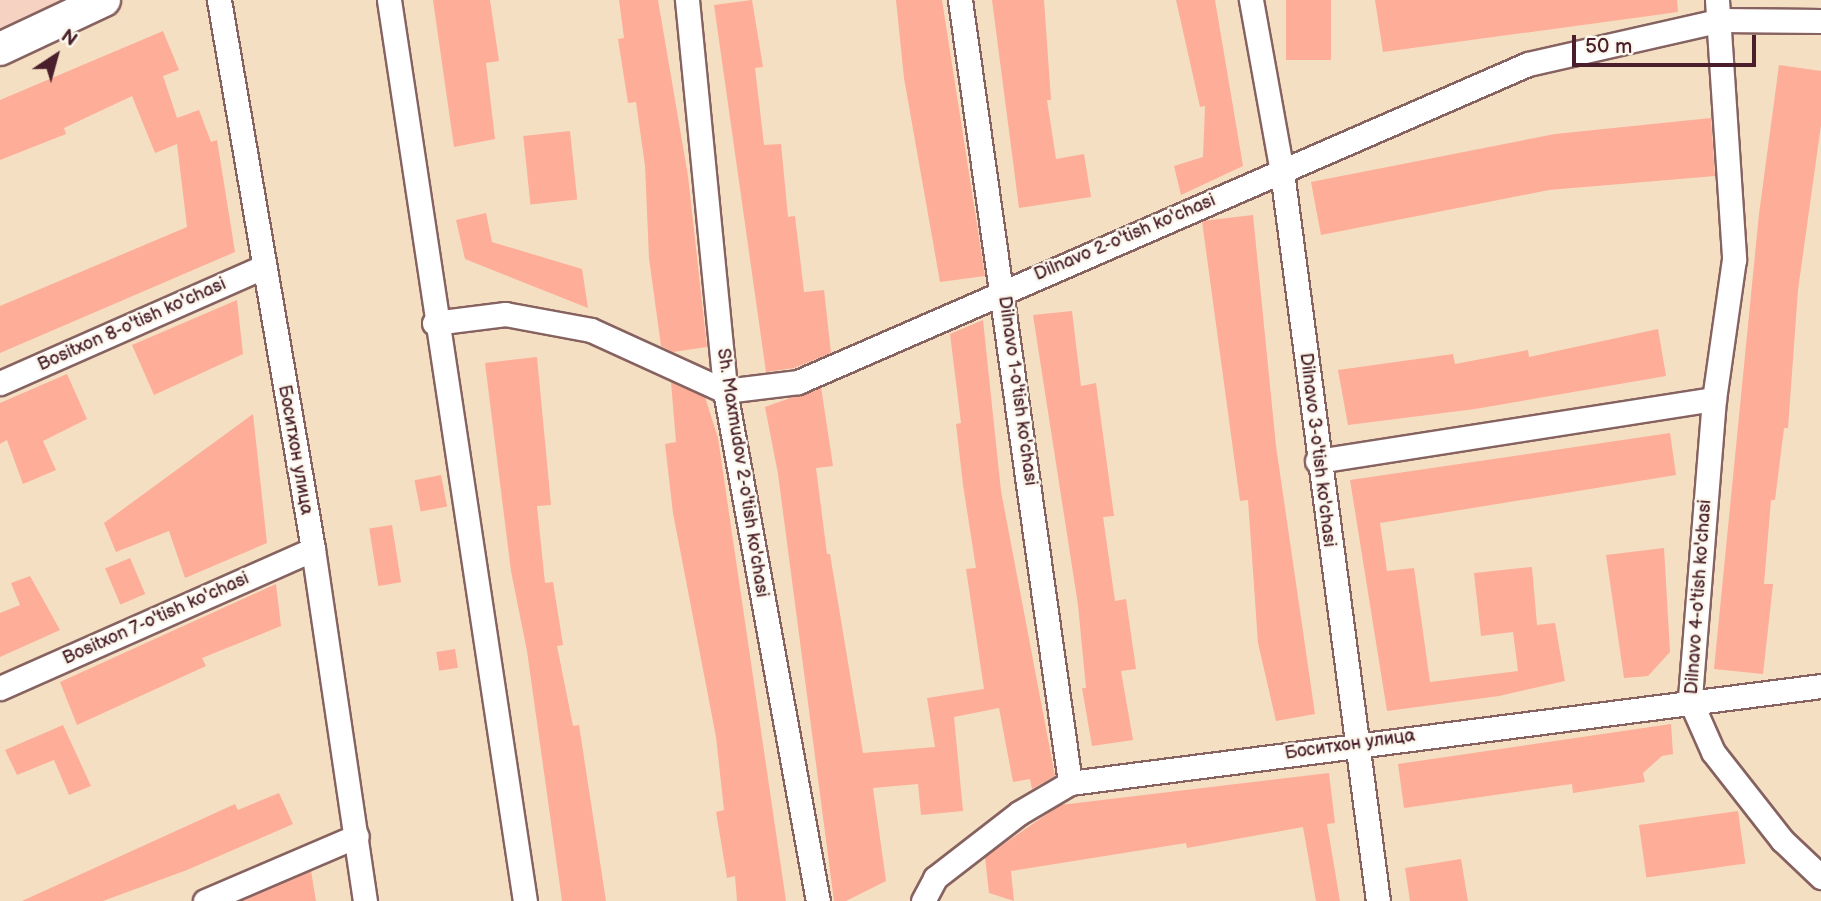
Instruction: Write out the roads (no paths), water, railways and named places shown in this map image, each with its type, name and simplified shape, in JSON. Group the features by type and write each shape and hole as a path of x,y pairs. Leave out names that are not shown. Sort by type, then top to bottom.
{"street":[{"path":"0,49 104,0"},
{"name":"Боситхон улица","path":"219,0 313,549 365,901"},
{"path":"389,0 434,323 526,901"},
{"name":"Sh. Maxmudov 2-o'tish ko'chasi","path":"687,0 725,391 818,901"},
{"name":"Dilnavo 1-o'tish ko'chasi","path":"960,0 1003,289 1070,783"},
{"name":"Dilnavo 3-o'tish ko'chasi","path":"1251,0 1282,172 1317,461 1378,901"},
{"name":"Dilnavo 2-o'tish ko'chasi","path":"725,391 798,382 899,342 1003,289 1282,172 1436,101 1528,64 1719,10 1821,21"},
{"name":"Dilnavo 4-o'tish ko'chasi","path":"1719,10 1734,259 1714,399 1690,700 1713,752 1782,840 1821,877"},
{"name":"Bositxon 8-o'tish ko'chasi","path":"0,383 263,267"},
{"path":"434,323 505,314 591,330 725,391"},
{"path":"1317,461 1714,399"},
{"name":"Bositxon 7-o'tish ko'chasi","path":"0,688 313,549"},
{"name":"Боситхон улица","path":"923,901 935,878 1019,813 1070,783 1357,743 1821,686"},
{"path":"205,901 357,836"}]}
